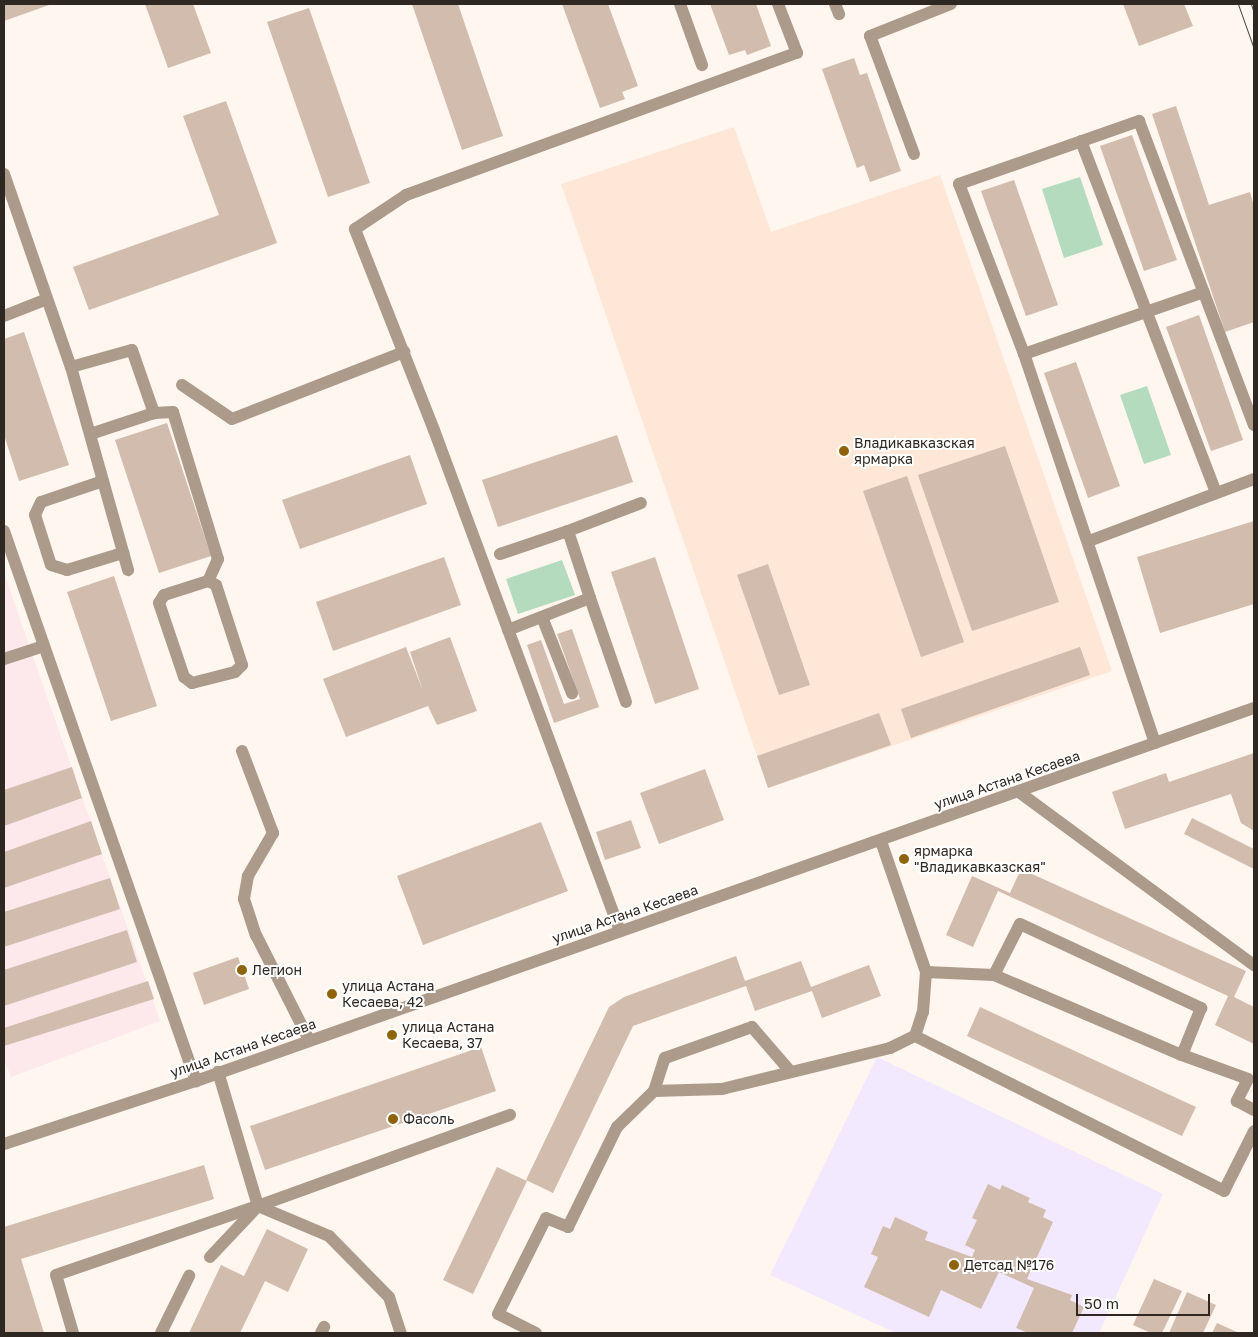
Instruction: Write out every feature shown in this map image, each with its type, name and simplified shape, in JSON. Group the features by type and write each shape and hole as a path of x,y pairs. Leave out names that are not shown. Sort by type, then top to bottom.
{"street":[{"path":"680,4 702,66"},
{"path":"620,932 404,352 355,229 406,195 797,53 778,4"},
{"path":"914,154 870,36 952,4"},
{"path":"1155,743 1089,541 1024,354 959,184 1139,121 1254,425"},
{"path":"1081,141 1216,493"},
{"path":"4,174 71,366 128,570"},
{"path":"1024,354 1204,292"},
{"path":"4,316 47,299"},
{"path":"71,366 132,350 154,413"},
{"path":"182,385 232,419 404,352"},
{"path":"90,434 154,413 173,412 218,559 208,581 164,595 159,603 184,677 192,683 236,672 242,665 216,585 208,581"},
{"path":"1089,541 1254,479"},
{"path":"103,481 41,502 35,515 50,565 68,570 123,553"},
{"path":"500,554 568,531 641,503"},
{"path":"4,531 196,1081"},
{"path":"568,531 626,702"},
{"path":"508,630 590,598"},
{"path":"542,617 572,693"},
{"path":"4,659 44,646"},
{"name":"улица Астана Кесаева","path":"4,1144 196,1081 1254,708"},
{"path":"242,751 273,833 248,876 244,899 256,935 310,1040"},
{"path":"1020,792 1254,965"},
{"path":"654,1091 722,1090 790,1071 890,1048 915,1036 923,1012 926,972 881,840"},
{"path":"994,975 1020,924 1201,1008 1182,1055"},
{"path":"926,972 994,975 1182,1055 1248,1079 1237,1101 1254,1110"},
{"path":"536,1333 498,1314 546,1218 568,1227 617,1127 654,1091 665,1058 752,1027 790,1071"},
{"path":"915,1036 1224,1191 1254,1131"},
{"path":"218,1072 258,1206"},
{"path":"73,1333 56,1274 258,1206 510,1115"},
{"path":"210,1257 258,1206"},
{"path":"258,1206 330,1236 389,1297 401,1333"},
{"path":"161,1333 189,1276"}],"shaded area":[{"name":"Владикавказская ярмарка","path":"734,127 771,232 940,175 1112,671 768,788 561,184"},
{"path":"4,573 160,1021 11,1077 4,1059"},
{"path":"877,1057 1163,1194 1099,1333 896,1333 770,1275"}],"green space":[{"path":"1080,177 1103,245 1064,258 1042,189"},
{"path":"1147,386 1171,455 1144,464 1120,395"},
{"path":"562,560 575,595 518,614 506,579"}],"building":[{"path":"4,4 52,4 4,21"},
{"path":"145,4 193,4 211,53 168,68"},
{"path":"412,4 458,4 503,136 462,150"},
{"path":"562,4 608,4 638,86 622,92 625,99 600,108"},
{"path":"710,4 756,4 771,46 747,55 745,50 729,55"},
{"path":"1123,4 1184,4 1193,26 1139,46"},
{"path":"309,8 370,183 328,197 267,22"},
{"path":"854,58 860,75 867,73 901,171 870,182 864,165 857,168 822,69"},
{"path":"226,101 277,243 89,310 73,267 219,215 183,116"},
{"path":"1176,106 1209,205 1250,192 1254,206 1254,322 1225,332 1152,114"},
{"path":"1132,135 1177,260 1144,271 1100,146"},
{"path":"1014,180 1058,305 1026,316 981,191"},
{"path":"1199,315 1243,440 1211,451 1166,327"},
{"path":"24,332 69,465 19,481 4,435 4,339"},
{"path":"1076,362 1120,486 1088,498 1044,373"},
{"path":"167,423 211,556 159,573 115,440"},
{"path":"617,435 633,482 498,527 482,480"},
{"path":"1005,446 1059,602 972,631 918,475"},
{"path":"410,455 427,504 300,549 282,500"},
{"path":"907,476 964,642 921,657 863,491"},
{"path":"1254,521 1254,604 1160,633 1137,557"},
{"path":"444,557 461,605 333,651 316,602"},
{"path":"655,557 699,689 655,704 611,572"},
{"path":"768,564 810,685 779,695 737,575"},
{"path":"114,576 157,706 111,721 67,592"},
{"path":"572,629 599,707 554,723 527,645 541,640 564,704 580,699 557,634"},
{"path":"450,637 477,711 437,725 428,706 346,737 323,679 406,647 423,691 410,652"},
{"path":"1080,647 1090,675 911,738 901,709"},
{"path":"879,713 891,745 768,788 757,756"},
{"path":"1254,753 1254,831 1241,823 1231,794 1125,829 1112,792 1166,773 1169,782"},
{"path":"72,767 82,798 4,826 4,790"},
{"path":"705,769 724,820 659,844 640,793"},
{"path":"1192,818 1254,849 1254,869 1184,834"},
{"path":"631,820 641,848 605,860 596,832"},
{"path":"91,821 102,854 4,888 4,852"},
{"path":"541,822 568,891 423,945 397,876"},
{"path":"1021,869 1246,971 1234,997 1254,1007 1254,1044 1215,1025 1228,996 998,891 973,947 946,935 972,876 1010,893"},
{"path":"110,878 120,909 4,947 4,912"},
{"path":"127,930 137,962 4,1006 4,970"},
{"path":"736,956 745,981 801,961 811,987 869,965 881,996 822,1018 812,991 755,1011 746,986 633,1026 553,1193 526,1180 609,1007 624,997"},
{"path":"238,957 249,989 204,1005 193,973"},
{"path":"148,981 154,999 4,1046 4,1028"},
{"path":"980,1007 1196,1107 1182,1136 967,1036"},
{"path":"481,1047 496,1091 265,1170 250,1126"},
{"path":"204,1165 214,1199 21,1259 44,1333 4,1333 4,1227"},
{"path":"497,1167 527,1181 473,1294 443,1280"},
{"name":"Детсад №176","path":"988,1184 1000,1190 1002,1185 1030,1198 1028,1202 1046,1210 1043,1217 1053,1222 1027,1279 1072,1295 1070,1300 1084,1307 1072,1333 1028,1333 1016,1328 1034,1288 999,1272 981,1309 941,1290 929,1317 864,1287 878,1257 871,1254 883,1226 890,1229 895,1217 928,1232 925,1240 972,1257 975,1250 965,1245 977,1220 972,1218"},
{"path":"267,1229 308,1249 288,1292 265,1281 240,1333 189,1333 221,1265 244,1276"},
{"path":"1154,1279 1182,1291 1162,1333 1151,1333 1133,1325"},
{"path":"1187,1292 1216,1305 1203,1333 1169,1333"},
{"path":"1217,1323 1239,1333 1212,1333"}],"tram line":[{"path":"1238,4 1254,49"},
{"path":"1251,4 1254,13"}],"place":[{"name":"Владикавказская ярмарка","path":"844,451"},
{"name":"ярмарка \"Владикавказская\"","path":"904,859"},
{"name":"Легион","path":"242,970"},
{"name":"улица Астана Кесаева, 42","path":"332,994"},
{"name":"улица Астана Кесаева, 37","path":"392,1035"},
{"name":"Фасоль","path":"393,1119"},
{"name":"Детсад №176","path":"954,1265"}]}
